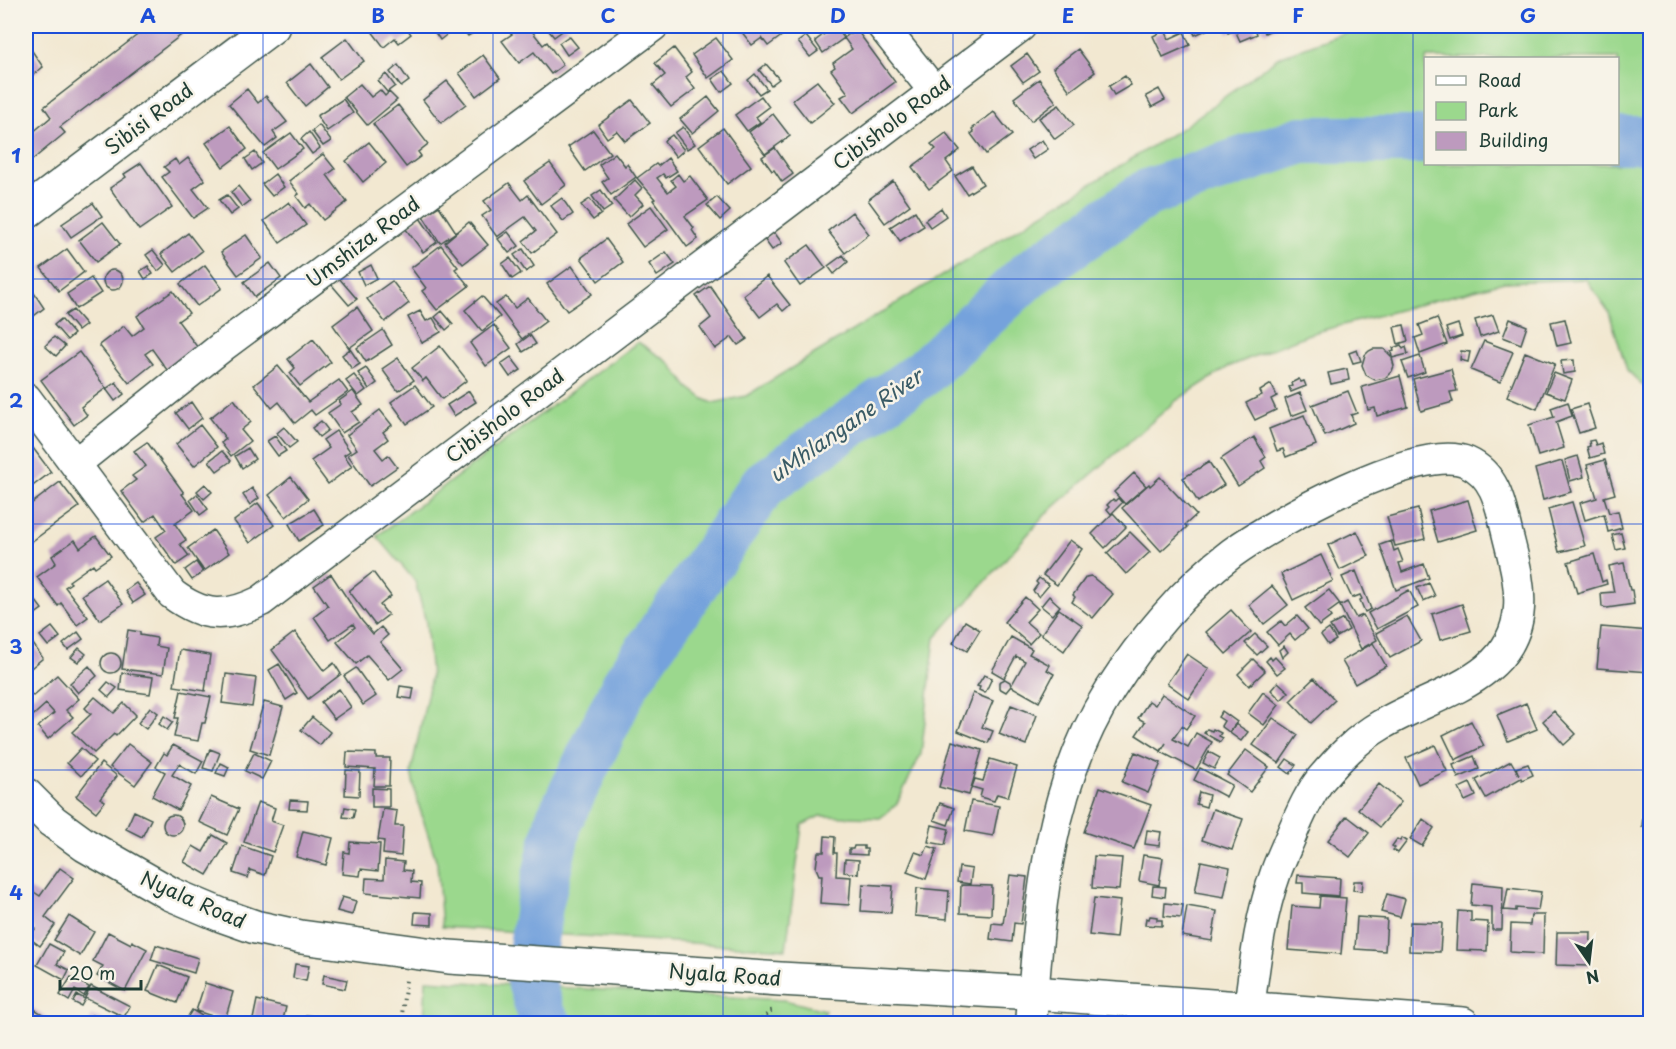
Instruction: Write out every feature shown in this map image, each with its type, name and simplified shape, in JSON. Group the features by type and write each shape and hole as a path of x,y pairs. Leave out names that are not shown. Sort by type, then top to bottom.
{"street":[{"name":"Sibisi Road","path":"26,212 273,26"},
{"name":"Umshiza Road","path":"76,463 223,346 653,26"},
{"path":"882,26 934,91"},
{"name":"Cibisholo Road","path":"26,398 172,594 188,606 205,612 224,614 242,610 261,601 1021,26"},
{"path":"1032,1008 1042,888 1067,779 1092,722 1139,648 1204,578 1232,554 1292,514 1406,465 1433,458 1452,457 1469,462 1485,473 1499,497 1518,579 1519,609 1514,632 1506,650 1495,664 1475,677 1383,723 1365,735 1341,756 1318,783 1303,809 1281,860 1268,898 1256,950 1249,1009"},
{"name":"Nyala Road","path":"26,795 52,821 120,866 171,894 255,927 300,937 449,957 780,979 1032,1008 1249,1009 1462,1023"}],"path":[{"path":"401,1023 410,952"}],"green space":[{"path":"1362,26 1650,26 1650,392 1627,370 1609,312 1586,279 1504,282 1309,334 1228,367 1177,400 1045,515 935,638 921,754 896,805 880,818 820,816 802,825 786,949 442,927 437,863 411,772 431,677 426,622 415,581 377,536 638,342 670,363 688,387 704,399 713,403 746,396 1182,128 1279,57"},
{"path":"426,980 784,1000 825,1010 823,1024 424,1023"}],"building":[{"path":"134,26 187,26 189,29 60,127 65,133 26,165 26,138 51,117 44,107 140,33"},
{"path":"368,26 405,26 411,34 399,43 395,38 384,47"},
{"path":"435,26 455,28 440,40 432,28"},
{"path":"460,26 473,26 476,31 468,36"},
{"path":"506,26 528,26 543,45 547,42 563,65 551,74 534,52 519,63 502,41 512,34"},
{"path":"545,26 569,26 554,37"},
{"path":"737,26 775,26 783,35 768,46 762,38 752,45"},
{"path":"835,26 844,38 823,53 815,41"},
{"path":"1225,26 1254,26 1257,34 1240,41 1235,30 1228,33"},
{"path":"1261,26 1279,26 1265,33"},
{"path":"1191,27 1213,27 1195,35"},
{"path":"856,29 895,82 853,113 841,97 848,93 831,70 835,67 833,63 852,49 844,38"},
{"path":"1165,30 1169,39 1184,32 1190,45 1163,57 1153,36"},
{"path":"569,36 578,47 567,55 559,43"},
{"path":"806,36 818,51 810,57 798,42"},
{"path":"347,38 364,61 339,79 322,57"},
{"path":"716,38 733,60 708,78 692,55"},
{"path":"26,42 43,67 26,80"},
{"path":"674,48 692,72 686,77 695,89 671,107 653,85 665,75 655,63"},
{"path":"1078,49 1095,72 1070,91 1053,68"},
{"path":"1027,54 1039,71 1023,82 1011,66"},
{"path":"483,55 500,78 476,96 459,73"},
{"path":"311,64 328,87 305,106 287,83"},
{"path":"766,64 779,79 771,85 759,70"},
{"path":"398,65 409,81 401,87 390,72"},
{"path":"724,71 733,83 721,92 712,79"},
{"path":"386,74 395,86 387,92 378,81"},
{"path":"755,74 767,89 759,94 748,80"},
{"path":"1125,76 1131,85 1114,95 1109,86"},
{"path":"1039,79 1056,102 1031,121 1014,98"},
{"path":"447,81 466,104 441,123 423,100"},
{"path":"817,81 835,103 810,123 792,100"},
{"path":"360,84 371,97 380,90 385,96 389,92 397,100 367,125 344,97"},
{"path":"247,89 258,103 266,96 287,122 273,132 277,138 265,147 229,104"},
{"path":"1159,89 1165,100 1152,107 1146,96"},
{"path":"761,96 769,107 756,117 760,122 747,131 735,115"},
{"path":"708,97 719,111 692,133 680,119"},
{"path":"343,99 353,113 327,131 317,116"},
{"path":"632,100 650,123 625,141 617,131 607,138 598,125"},
{"path":"398,105 428,144 418,152 421,156 406,167 373,124"},
{"path":"1059,105 1074,125 1055,139 1039,118"},
{"path":"994,112 1012,135 986,154 971,134 974,132 972,129"},
{"path":"773,114 790,136 765,154 749,132"},
{"path":"319,125 331,141 323,146 312,131"},
{"path":"230,126 247,149 223,167 206,143"},
{"path":"683,127 695,144 687,149 675,133"},
{"path":"723,128 751,166 727,184 699,146"},
{"path":"593,130 610,153 585,171 568,147"},
{"path":"309,132 320,148 312,154 301,139"},
{"path":"291,133 303,149 275,169 263,153"},
{"path":"946,133 960,150 946,161 953,171 929,189 912,167 936,149 931,144"},
{"path":"672,135 684,150 676,157 664,141"},
{"path":"1042,140 1048,149 1033,159 1027,150"},
{"path":"369,142 386,163 363,182 346,161"},
{"path":"775,148 793,174 782,182 762,157"},
{"path":"255,152 262,163 252,170 245,159"},
{"path":"615,153 636,177 611,195 602,182 608,178 599,165"},
{"path":"323,154 335,169 327,175 347,202 323,220 310,204 305,208 296,196 299,194 289,181"},
{"path":"188,158 205,180 193,189 208,208 193,218 162,177 169,172 164,167 175,159 179,165"},
{"path":"668,158 677,171 666,178 663,174 657,178 668,192 676,186 671,180 678,174 683,181 690,176 708,200 685,216 694,228 692,230 698,239 687,247 653,200 655,199 637,178"},
{"path":"141,163 172,207 139,230 110,188 126,177 124,174"},
{"path":"550,163 566,185 541,204 524,181"},
{"path":"972,166 983,184 967,194 955,176"},
{"path":"275,174 284,187 272,196 262,184"},
{"path":"635,180 642,188 635,195 643,204 629,217 614,200"},
{"path":"893,181 910,205 885,223 868,200"},
{"path":"509,183 522,200 528,195 557,234 532,253 523,241 536,231 525,217 497,237 482,216 491,210 484,201"},
{"path":"238,186 250,201 242,207 231,192"},
{"path":"601,190 612,206 603,212 592,196"},
{"path":"227,195 238,209 230,215 219,200"},
{"path":"717,197 730,211 720,220 707,205"},
{"path":"562,198 573,214 563,221 551,206"},
{"path":"590,199 601,214 593,220 581,205"},
{"path":"289,202 306,225 280,243 264,221"},
{"path":"93,203 102,216 71,237 62,224"},
{"path":"439,206 456,232 440,243 423,216"},
{"path":"651,206 668,229 643,247 626,224"},
{"path":"941,208 946,216 930,227 925,220"},
{"path":"915,211 924,226 900,241 890,227"},
{"path":"852,212 869,234 845,253 828,231"},
{"path":"420,218 437,242 423,252 405,228"},
{"path":"103,222 120,244 96,262 79,240"},
{"path":"469,222 488,245 463,264 445,242"},
{"path":"508,232 519,246 509,253 498,239"},
{"path":"774,232 782,243 772,250 764,239"},
{"path":"188,233 202,251 175,272 161,254"},
{"path":"246,235 262,258 238,275 221,252"},
{"path":"606,239 623,262 598,281 581,258"},
{"path":"441,245 458,267 455,269 469,286 437,310 422,291 426,288 411,268"},
{"path":"809,245 826,268 800,286 784,263"},
{"path":"67,249 84,272 59,291 41,268"},
{"path":"523,249 534,266 526,272 514,255"},
{"path":"153,250 165,265 158,271 146,255"},
{"path":"666,252 675,264 657,276 649,264"},
{"path":"843,255 848,262 834,274 828,266"},
{"path":"510,258 521,273 512,279 502,264"},
{"path":"270,263 281,278 255,297 244,282"},
{"path":"205,265 222,288 197,306 180,284"},
{"path":"371,265 377,278 364,285 358,272"},
{"path":"148,266 153,274 145,279 140,271"},
{"path":"572,266 592,294 567,311 547,284"},
{"path":"109,270 117,270 123,276 123,284 117,290 109,290 103,284 103,276"},
{"path":"767,276 790,305 783,311 777,304 760,317 743,295"},
{"path":"338,277 357,299 349,305 331,284"},
{"path":"91,278 101,293 76,309 67,294"},
{"path":"392,281 409,303 385,322 367,299"},
{"path":"28,284 44,308 26,322 26,286"},
{"path":"710,286 747,339 738,345 732,337 715,349 700,327 711,318 696,296"},
{"path":"173,291 189,313 178,321 198,348 167,370 152,349 145,354 153,364 129,383 99,345 124,326 132,336 144,327 137,316"},
{"path":"482,296 500,317 482,331 465,310"},
{"path":"506,297 515,308 528,298 546,321 522,339 496,304"},
{"path":"357,307 373,331 349,348 333,325"},
{"path":"73,310 86,325 78,331 65,315"},
{"path":"420,311 426,321 433,318 441,332 422,343 408,317"},
{"path":"442,311 453,324 446,330 435,317"},
{"path":"1493,315 1499,331 1480,337 1475,320"},
{"path":"1437,318 1447,344 1420,354 1415,338 1423,335 1419,325"},
{"path":"61,319 74,334 67,340 54,325"},
{"path":"1510,319 1527,326 1521,344 1503,337"},
{"path":"1565,319 1571,343 1557,346 1551,322"},
{"path":"1458,324 1462,336 1450,340 1446,328"},
{"path":"494,325 511,348 486,366 470,343"},
{"path":"1404,325 1408,341 1398,344 1394,327"},
{"path":"383,330 392,345 366,362 357,348"},
{"path":"530,335 536,344 523,352 518,344"},
{"path":"54,337 65,346 56,356 45,346"},
{"path":"313,339 331,362 300,386 290,373 295,368 288,359"},
{"path":"1484,341 1513,352 1500,382 1471,370"},
{"path":"1401,345 1403,349 1406,347 1408,354 1392,358 1394,366 1385,378 1375,380 1366,375 1362,365 1369,351 1384,349 1392,357 1393,348"},
{"path":"440,346 467,380 442,399 426,378 423,381 412,368"},
{"path":"350,349 360,364 352,369 342,355"},
{"path":"1357,350 1361,361 1353,363 1349,353"},
{"path":"1461,351 1470,352 1468,362 1460,360"},
{"path":"79,352 106,388 81,407 87,415 74,425 41,380"},
{"path":"1525,352 1555,364 1537,409 1507,396"},
{"path":"1420,356 1425,372 1408,378 1402,362"},
{"path":"511,357 521,370 510,377 501,364"},
{"path":"398,358 414,380 398,391 382,369"},
{"path":"1574,360 1575,372 1563,374 1561,361"},
{"path":"278,366 308,402 339,380 348,392 315,415 311,410 295,423 279,402 272,408 254,385"},
{"path":"366,368 377,383 369,389 358,373"},
{"path":"1347,369 1349,380 1331,384 1328,373"},
{"path":"1451,369 1457,391 1450,392 1453,402 1421,411 1413,379"},
{"path":"1554,373 1572,380 1565,399 1546,392"},
{"path":"354,375 366,390 358,396 346,381"},
{"path":"1400,376 1408,407 1377,416 1375,408 1368,410 1362,387"},
{"path":"1299,379 1301,382 1304,381 1306,386 1291,392 1289,387 1292,386 1291,383"},
{"path":"116,382 124,394 115,401 106,389"},
{"path":"1271,384 1277,396 1271,399 1276,410 1255,420 1246,403 1262,395 1260,391"},
{"path":"415,385 432,407 407,424 391,402"},
{"path":"353,391 363,405 352,412 359,422 342,433 328,413 341,404 339,401"},
{"path":"469,391 476,402 454,416 447,405"},
{"path":"1348,391 1357,413 1351,415 1354,423 1325,436 1312,405"},
{"path":"1300,393 1307,410 1291,416 1285,399"},
{"path":"234,399 251,422 241,430 250,441 231,456 221,443 226,439 210,418"},
{"path":"191,402 202,418 188,429 176,413"},
{"path":"1568,402 1572,416 1556,422 1564,448 1538,456 1529,425 1554,417 1551,408"},
{"path":"1587,404 1595,428 1579,433 1571,409"},
{"path":"380,410 392,425 383,432 388,439 375,449 383,459 388,455 397,467 370,486 348,455 357,449 347,435"},
{"path":"1304,415 1316,445 1286,457 1283,449 1277,451 1269,429"},
{"path":"321,421 328,430 319,437 312,428"},
{"path":"200,425 217,447 194,466 176,444"},
{"path":"284,427 297,442 289,448 277,433"},
{"path":"336,431 350,451 344,455 352,466 328,484 311,461 329,448 323,440"},
{"path":"275,436 286,451 278,456 267,441"},
{"path":"1254,437 1266,457 1261,461 1265,468 1238,486 1221,459"},
{"path":"1594,440 1596,445 1601,443 1604,454 1590,458 1587,447 1590,446 1589,441"},
{"path":"147,442 194,510 175,524 186,540 180,544 189,556 176,565 156,537 166,530 155,514 144,522 121,491 136,480 132,476 146,466 134,451"},
{"path":"33,448 51,472 26,491 26,453"},
{"path":"248,448 255,459 242,468 235,456"},
{"path":"222,451 231,461 217,471 209,461"},
{"path":"1578,456 1584,477 1570,481 1565,460"},
{"path":"1605,460 1615,494 1604,497 1609,513 1618,511 1622,528 1608,532 1604,514 1585,520 1580,503 1597,498 1587,465"},
{"path":"1562,461 1571,492 1543,500 1535,469"},
{"path":"1209,462 1224,485 1198,502 1183,478"},
{"path":"1134,473 1146,486 1125,504 1114,492"},
{"path":"291,477 308,499 286,517 269,495"},
{"path":"1160,477 1196,515 1185,525 1187,527 1161,551 1122,508"},
{"path":"60,482 79,507 31,542 26,534 26,500 31,504"},
{"path":"205,484 212,492 204,499 197,491"},
{"path":"252,488 259,498 250,505 243,495"},
{"path":"197,494 208,509 200,515 190,500"},
{"path":"1118,498 1122,503 1111,514 1107,505 1113,499 1115,501"},
{"path":"1468,500 1477,530 1438,542 1429,511"},
{"path":"1572,502 1585,546 1559,552 1548,509"},
{"path":"258,503 274,525 250,543 234,521"},
{"path":"314,509 324,525 299,541 289,524"},
{"path":"1418,509 1425,539 1395,546 1387,517"},
{"path":"1113,513 1126,527 1105,548 1092,534"},
{"path":"213,530 229,553 204,571 188,548"},
{"path":"1357,531 1369,556 1340,570 1328,545"},
{"path":"1130,532 1150,552 1126,574 1107,553"},
{"path":"1621,533 1625,548 1616,550 1612,535"},
{"path":"96,536 111,556 95,567 93,564 69,581 71,583 65,587 88,617 77,625 61,603 58,606 37,577 56,563 52,556 75,540 80,548"},
{"path":"1070,540 1082,549 1057,585 1043,575"},
{"path":"1391,541 1394,551 1398,549 1403,562 1399,563 1402,572 1424,564 1429,578 1396,590 1380,545"},
{"path":"1594,554 1602,582 1606,580 1607,584 1577,593 1568,562"},
{"path":"1321,555 1333,581 1293,600 1281,574"},
{"path":"196,562 203,572 192,580 185,570"},
{"path":"1624,563 1634,604 1602,607 1601,593 1614,592 1609,566"},
{"path":"1356,571 1371,609 1365,612 1360,595 1352,598 1342,577"},
{"path":"373,572 391,596 380,605 388,615 375,625 349,591"},
{"path":"331,574 373,634 381,627 388,635 380,642 403,669 389,680 367,655 356,664 337,642 355,627 353,624 330,640 314,617 328,606 314,586"},
{"path":"1091,576 1113,594 1093,618 1072,602 1075,597 1073,595 1086,577"},
{"path":"1039,578 1049,585 1039,597 1033,591"},
{"path":"105,579 123,604 100,620 82,595"},
{"path":"136,583 145,595 133,603 125,591"},
{"path":"1429,583 1435,596 1423,601 1417,588"},
{"path":"1272,586 1288,605 1264,624 1249,605"},
{"path":"26,588 42,609 31,617 26,611"},
{"path":"1329,590 1340,604 1328,613 1331,617 1319,626 1305,608"},
{"path":"1409,590 1418,607 1377,629 1368,613"},
{"path":"1049,596 1060,606 1052,615 1041,606"},
{"path":"1025,597 1038,609 1026,622 1039,633 1029,644 1004,622"},
{"path":"1347,602 1356,618 1363,615 1377,640 1361,649 1340,606"},
{"path":"1462,604 1471,631 1440,640 1432,614"},
{"path":"1059,609 1082,625 1064,651 1041,634"},
{"path":"1231,610 1251,632 1226,654 1206,632"},
{"path":"1297,616 1308,629 1295,640 1290,634 1278,645 1267,632 1281,621 1285,626"},
{"path":"1407,616 1421,641 1390,658 1376,633"},
{"path":"1343,619 1349,630 1337,637 1330,626"},
{"path":"965,621 980,630 967,651 953,643"},
{"path":"52,627 60,637 48,646 40,636"},
{"path":"1601,627 1650,631 1650,672 1597,668"},
{"path":"1329,629 1336,640 1328,645 1321,635"},
{"path":"128,630 157,638 156,646 167,648 163,674 122,669"},
{"path":"78,632 83,639 68,650 63,644"},
{"path":"295,632 324,671 334,663 341,674 308,699 272,650"},
{"path":"26,634 43,658 26,672"},
{"path":"1255,634 1267,646 1257,655 1245,643"},
{"path":"1011,637 1032,649 1029,654 1050,665 1047,670 1054,674 1039,702 1011,686 1025,661 1016,656 1004,678 992,671"},
{"path":"1373,643 1386,666 1355,684 1342,661"},
{"path":"1284,646 1288,652 1282,658 1279,650"},
{"path":"79,648 86,654 78,662 71,657"},
{"path":"180,650 210,655 205,691 174,686"},
{"path":"111,653 118,656 121,663 118,670 111,673 104,670 101,663 104,656"},
{"path":"1187,654 1209,669 1189,699 1167,683"},
{"path":"1270,657 1272,660 1275,657 1285,668 1277,674 1266,661"},
{"path":"1253,659 1265,671 1249,686 1238,674"},
{"path":"279,664 297,693 286,700 269,670"},
{"path":"89,666 97,676 78,693 70,683"},
{"path":"356,668 376,696 363,705 344,676"},
{"path":"122,673 153,677 150,694 120,690"},
{"path":"226,674 256,678 252,707 222,703"},
{"path":"57,675 79,699 66,710 73,717 48,739 38,727 54,713 46,704 28,720 26,717 26,688 33,696"},
{"path":"984,675 992,678 985,693 977,686"},
{"path":"1314,678 1335,700 1311,723 1290,701"},
{"path":"1005,679 1010,682 1011,686 1006,692 999,688 999,682"},
{"path":"108,682 117,688 109,697 101,690"},
{"path":"1278,682 1289,692 1281,700 1271,690"},
{"path":"400,686 414,688 412,699 398,697"},
{"path":"339,689 351,707 334,719 321,702"},
{"path":"181,691 211,697 198,741 174,737 178,718 175,718"},
{"path":"1263,692 1279,705 1264,725 1248,713"},
{"path":"973,693 993,701 982,727 993,731 988,743 958,731"},
{"path":"1162,694 1195,716 1186,729 1182,726 1173,739 1188,747 1196,733 1212,742 1196,770 1161,752 1166,743 1161,751 1136,735 1145,722 1138,718 1149,701 1155,705"},
{"path":"95,697 114,713 124,703 136,715 116,736 114,734 94,753 72,732 91,714 85,708"},
{"path":"264,702 283,707 269,755 250,749"},
{"path":"1526,703 1537,729 1508,741 1497,715"},
{"path":"1011,705 1037,715 1026,745 999,734"},
{"path":"150,707 158,713 146,729 138,723"},
{"path":"1222,711 1237,722 1229,732 1221,726 1224,721 1218,717"},
{"path":"1554,711 1576,734 1564,745 1543,721"},
{"path":"164,716 173,722 167,730 159,724"},
{"path":"312,717 330,732 320,745 301,730"},
{"path":"1273,718 1298,735 1279,763 1253,745"},
{"path":"1471,721 1484,746 1455,760 1443,735"},
{"path":"1236,724 1248,732 1241,741 1230,733"},
{"path":"1207,729 1221,733 1219,736 1223,738 1220,742 1204,733"},
{"path":"952,741 982,750 969,795 939,787"},
{"path":"128,744 152,762 135,785 110,767"},
{"path":"173,745 203,761 196,774 179,764 172,775 191,786 178,810 152,796 165,772 156,767 164,753 167,755"},
{"path":"1435,745 1447,771 1418,784 1406,758"},
{"path":"81,748 95,761 81,776 67,763"},
{"path":"210,749 220,753 213,771 203,768"},
{"path":"1246,750 1269,767 1250,792 1227,775"},
{"path":"347,752 376,753 376,758 390,758 389,786 374,786 375,769 346,767"},
{"path":"1135,752 1161,763 1148,793 1122,782"},
{"path":"1209,752 1220,758 1214,769 1203,763"},
{"path":"1650,752 1650,828 1642,827"},
{"path":"254,753 271,761 262,779 245,771"},
{"path":"1474,756 1479,769 1458,778 1453,765"},
{"path":"990,759 1017,767 1008,797 997,794 994,801 980,797 982,790 972,787 975,779 983,781"},
{"path":"1287,759 1296,765 1290,774 1281,767"},
{"path":"1511,761 1519,775 1516,768 1528,764 1533,775 1522,780 1521,778 1486,798 1476,780"},
{"path":"101,763 117,776 100,798 105,801 96,812 76,796"},
{"path":"221,763 229,767 225,776 216,773"},
{"path":"1200,768 1232,785 1226,797 1194,780"},
{"path":"346,770 360,771 359,796 345,795"},
{"path":"1470,783 1476,796 1465,801 1459,788"},
{"path":"1379,784 1401,802 1380,827 1358,809"},
{"path":"1100,787 1151,805 1134,849 1084,832"},
{"path":"372,788 389,789 389,807 372,807"},
{"path":"1199,792 1209,795 1206,807 1196,804"},
{"path":"211,797 239,809 227,835 199,822"},
{"path":"290,800 308,801 307,810 289,809"},
{"path":"971,801 999,806 993,836 965,831"},
{"path":"258,802 275,808 271,821 283,825 273,852 244,842"},
{"path":"940,803 954,808 948,825 934,820"},
{"path":"345,807 355,809 353,818 343,817"},
{"path":"383,809 397,811 395,826 403,826 401,856 383,854 384,841 378,840"},
{"path":"1213,809 1243,819 1232,850 1202,840"},
{"path":"134,811 151,819 142,837 126,829"},
{"path":"173,815 180,818 183,825 180,832 173,835 166,832 163,825 166,818"},
{"path":"1347,816 1369,833 1350,857 1328,840"},
{"path":"1423,819 1434,828 1422,846 1410,839"},
{"path":"932,825 949,829 945,845 928,842"},
{"path":"1147,830 1161,832 1159,846 1145,844"},
{"path":"303,831 333,838 326,865 296,857"},
{"path":"213,835 227,843 207,875 184,862 193,846 203,852"},
{"path":"825,836 835,837 836,876 851,877 849,905 820,903 822,875 819,875 816,868 818,852 824,852"},
{"path":"1402,838 1407,841 1398,853 1393,850 1395,848 1392,846 1397,839 1400,841"},
{"path":"350,842 380,844 378,871 361,869 360,876 342,874 344,852 349,853"},
{"path":"242,846 271,856 265,875 250,870 248,878 233,873"},
{"path":"854,846 864,846 864,849 867,849 867,855 849,854 849,849 853,849"},
{"path":"928,846 937,849 926,879 907,872 915,852 924,855"},
{"path":"1143,855 1163,858 1159,885 1139,881"},
{"path":"1094,856 1122,858 1119,890 1092,888"},
{"path":"845,859 859,860 858,874 844,872"},
{"path":"385,860 404,862 403,870 412,871 411,882 421,883 420,898 365,893 366,878 384,879"},
{"path":"1201,861 1230,867 1224,897 1195,892"},
{"path":"959,867 972,869 970,884 957,882"},
{"path":"60,868 74,878 45,917 55,925 40,946 28,937 35,929 26,922 26,892 28,888 40,896"},
{"path":"1010,875 1027,877 1021,924 1014,923 1012,942 990,939 992,923 1003,924"},
{"path":"1298,875 1340,878 1339,896 1303,893 1303,883 1297,883"},
{"path":"1354,881 1363,881 1362,891 1353,890"},
{"path":"1473,883 1503,886 1502,930 1492,930 1492,907 1471,905"},
{"path":"863,884 893,886 891,913 861,911"},
{"path":"961,885 992,886 991,915 960,913"},
{"path":"1153,886 1166,887 1165,897 1152,895"},
{"path":"917,888 949,891 947,919 915,916"},
{"path":"1508,888 1541,892 1538,910 1516,908 1516,911 1504,910"},
{"path":"1387,894 1405,899 1400,917 1381,912"},
{"path":"1320,896 1346,898 1341,954 1288,950 1292,906 1319,908"},
{"path":"342,897 356,901 352,915 337,911"},
{"path":"1094,898 1120,901 1116,938 1089,935"},
{"path":"1165,903 1183,905 1181,918 1164,916"},
{"path":"1187,906 1217,911 1212,941 1182,936"},
{"path":"1458,911 1471,912 1471,921 1488,922 1487,951 1456,950"},
{"path":"415,912 432,913 432,925 414,924"},
{"path":"1531,915 1544,915 1543,954 1510,952 1511,924 1530,925"},
{"path":"69,916 94,932 80,956 54,940"},
{"path":"1150,916 1162,920 1162,926 1145,925 1146,918 1149,919"},
{"path":"1357,917 1387,919 1385,951 1355,949"},
{"path":"1410,922 1442,923 1440,952 1409,951"},
{"path":"108,932 131,944 132,941 147,949 125,991 97,976 103,966 93,961"},
{"path":"1557,932 1591,932 1590,966 1556,965"},
{"path":"49,944 64,952 57,964 69,970 64,980 37,965"},
{"path":"156,945 198,958 194,973 151,960"},
{"path":"295,964 309,966 306,981 293,978"},
{"path":"158,965 187,977 177,1003 147,991"},
{"path":"324,975 347,980 345,989 322,984"},
{"path":"71,977 89,987 84,996 75,990 69,1001 60,995"},
{"path":"205,983 233,992 225,1020 196,1011"},
{"path":"91,986 130,1006 124,1017 85,998"},
{"path":"77,995 85,999 81,1006 73,1002"},
{"path":"257,1000 286,1007 282,1024 252,1024"},
{"path":"26,1004 49,1018 46,1024 26,1024"},
{"path":"192,1010 202,1016 198,1024 189,1024 185,1021"},
{"path":"92,1015 104,1020 102,1024 88,1024"},
{"path":"306,1015 333,1019 332,1024 304,1024"}],"waterway":[{"name":"uMhlangane River","path":"548,1024 542,1017 529,975 539,906 559,820 627,681 764,484 924,372 1028,275 1147,193 1302,140 1424,140"},
{"name":"uMhlangane River","path":"1619,140 1650,140"}]}
